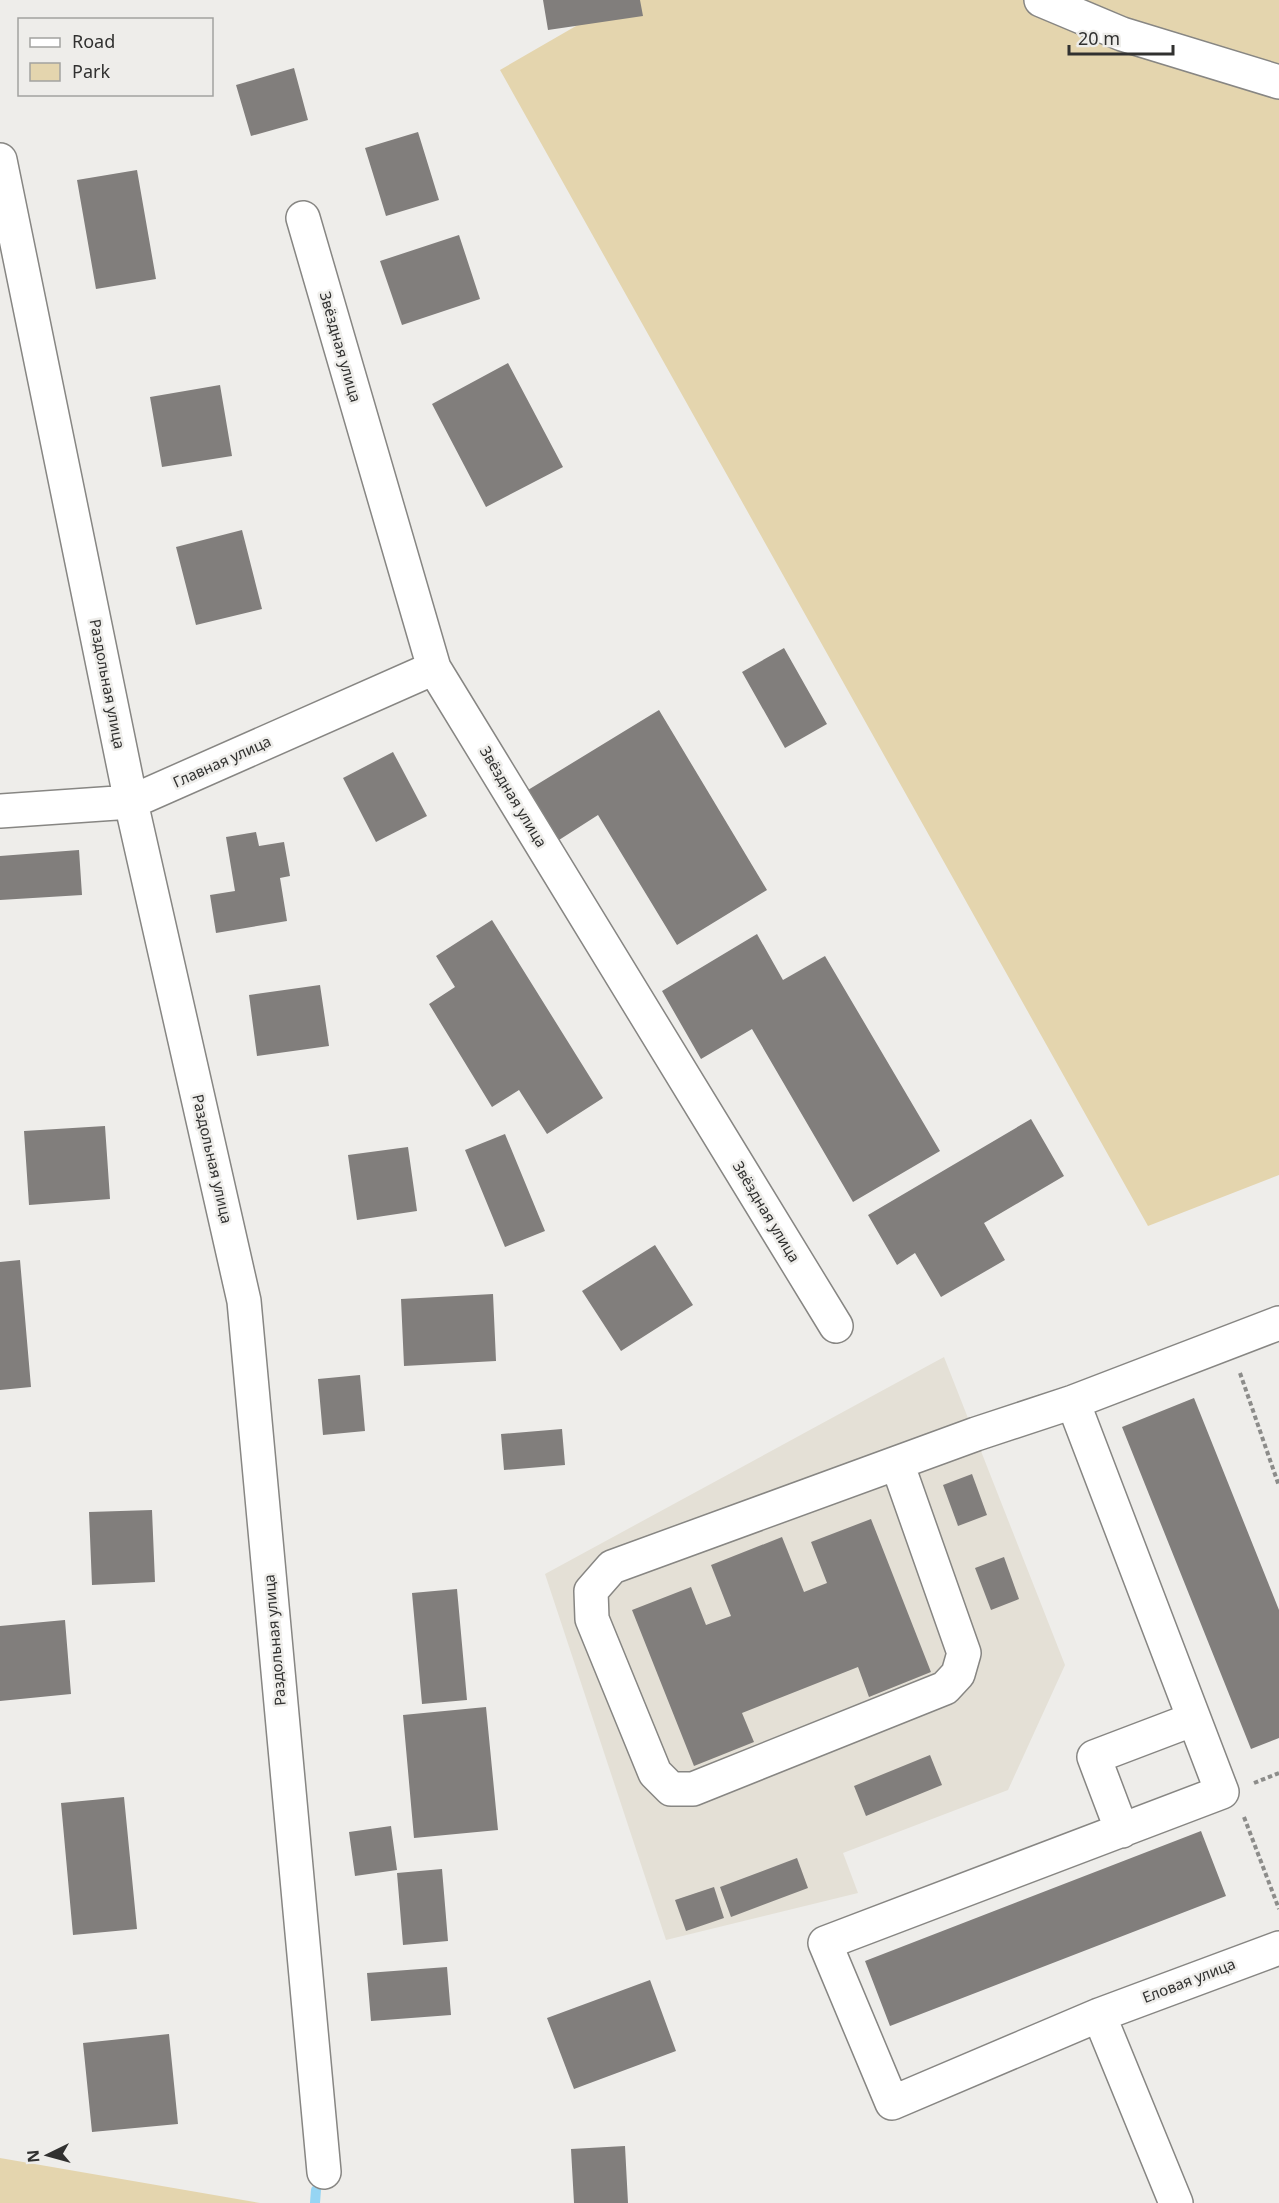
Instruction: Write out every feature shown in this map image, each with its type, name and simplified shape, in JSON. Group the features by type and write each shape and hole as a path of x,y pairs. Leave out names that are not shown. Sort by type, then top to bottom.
{"street":[{"path":"1041,0 1122,34 1279,82"},
{"name":"Раздольная улица","path":"0,160 131,802 244,1301 324,2172"},
{"name":"Звёздная улица","path":"303,218 434,668 836,1326"},
{"name":"Главная улица","path":"0,811 131,802 434,668"},
{"path":"897,1463 964,1653 958,1674 945,1688 923,1697 693,1789 671,1789 655,1773 592,1619 591,1591 612,1567 897,1463 1073,1402 1279,1323"},
{"path":"1073,1402 1222,1792 1122,1831 1094,1757 1194,1719"},
{"name":"Еловая улица","path":"1122,1831 825,1943 892,2103 1100,2015 1279,1948"},
{"path":"1100,2015 1174,2202"}],"path":[{"path":"1230,1343 1279,1486"},
{"path":"1243,1813 1279,1909"}],"shaded area":[{"path":"944,1357 1065,1665 1008,1790 843,1853 858,1893 666,1940 545,1574"}],"green space":[{"path":"621,0 1279,0 1279,1175 1148,1226 500,70"},
{"path":"0,2158 260,2203 0,2203"}],"building":[{"path":"543,0 640,0 643,16 548,30"},
{"path":"294,68 308,120 251,136 236,85"},
{"path":"418,132 439,200 386,216 365,148"},
{"path":"137,170 156,279 96,289 77,180"},
{"path":"459,235 480,299 402,325 380,261"},
{"path":"508,363 563,467 486,507 432,404"},
{"path":"220,385 232,456 162,467 150,397"},
{"path":"242,530 262,609 196,625 176,547"},
{"path":"784,648 827,724 785,748 742,672"},
{"path":"659,710 767,890 677,945 598,815 559,840 528,790"},
{"path":"393,752 427,816 376,842 343,778"},
{"path":"256,832 259,846 284,842 290,876 280,878 287,921 216,933 210,895 235,891 226,837"},
{"path":"79,850 82,895 0,900 0,856"},
{"path":"492,920 603,1098 547,1134 519,1090 492,1107 429,1004 455,987 436,956"},
{"path":"757,934 783,980 825,956 940,1151 853,1202 752,1029 701,1059 662,991"},
{"path":"320,985 329,1046 257,1056 249,995"},
{"path":"1031,1119 1064,1176 984,1223 1005,1260 941,1297 915,1253 897,1265 868,1215"},
{"path":"105,1126 110,1199 29,1205 24,1131"},
{"path":"505,1134 545,1231 505,1247 465,1150"},
{"path":"408,1147 417,1211 357,1220 348,1155"},
{"path":"655,1245 693,1305 621,1351 582,1291"},
{"path":"20,1260 31,1387 0,1390 0,1262"},
{"path":"493,1294 496,1361 404,1366 401,1299"},
{"path":"360,1375 365,1431 323,1435 318,1379"},
{"path":"1194,1398 1279,1610 1279,1738 1251,1749 1122,1427"},
{"path":"562,1429 565,1465 504,1470 501,1434"},
{"path":"972,1474 987,1515 958,1526 943,1485"},
{"path":"152,1510 155,1582 92,1585 89,1512"},
{"path":"871,1519 931,1672 869,1697 858,1667 742,1713 754,1742 694,1766 632,1610 691,1587 706,1625 731,1616 711,1565 782,1537 804,1592 827,1583 811,1542"},
{"path":"1004,1557 1019,1599 991,1610 975,1568"},
{"path":"457,1589 467,1700 422,1704 412,1593"},
{"path":"65,1620 71,1694 0,1701 0,1626"},
{"path":"486,1707 498,1830 414,1838 403,1715"},
{"path":"930,1755 942,1785 866,1816 854,1786"},
{"path":"124,1797 137,1929 73,1935 61,1803"},
{"path":"391,1826 397,1870 355,1876 349,1832"},
{"path":"1201,1831 1226,1896 890,2026 865,1961"},
{"path":"797,1858 808,1888 731,1917 720,1887"},
{"path":"442,1869 448,1941 403,1945 397,1873"},
{"path":"714,1887 724,1918 686,1931 675,1900"},
{"path":"447,1967 451,2015 371,2021 367,1973"},
{"path":"650,1980 676,2051 574,2089 547,2018"},
{"path":"169,2034 178,2124 92,2132 83,2043"},
{"path":"625,2146 628,2203 574,2203 571,2149"}],"waterway":[{"path":"315,2203 316,2190"}]}
